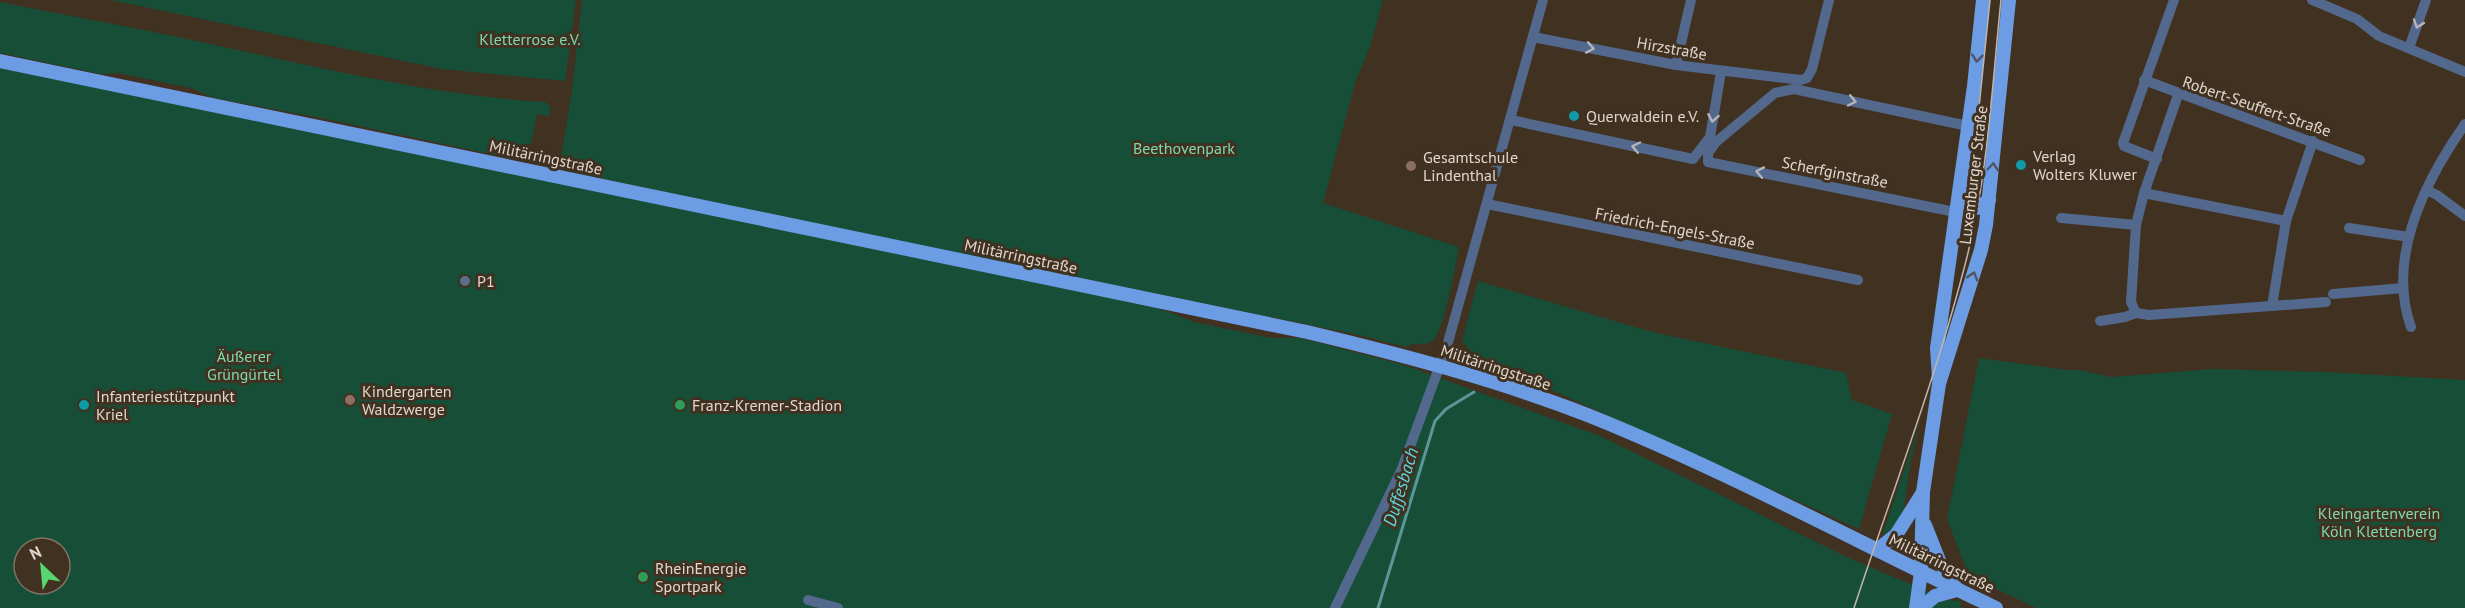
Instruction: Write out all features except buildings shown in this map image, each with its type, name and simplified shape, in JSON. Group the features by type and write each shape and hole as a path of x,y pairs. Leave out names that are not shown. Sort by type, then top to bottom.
{"main road":[{"name":"Luxemburger Straße","path":"1940,384 1937,348 1983,0"},
{"name":"Luxemburger Straße","path":"1916,608 1920,572 1923,492 1940,384 1981,250 1989,200 2009,0"},
{"name":"Militärringstraße","path":"0,61 1307,332 1439,366 1572,409 1642,438 1787,504 1996,608"},
{"path":"1959,178 1964,202 1969,207 1977,208 1989,200"},
{"path":"1877,550 1896,535 1923,492"},
{"path":"1921,608 1935,597 1957,590 1940,563 1922,517"}],"street":[{"path":"1335,608 1401,471 1439,366 1487,204 1543,0"},
{"path":"1676,65 1690,0"},
{"name":"Hirzstraße","path":"1533,37 1676,65 1796,80 1807,78 1812,69 1829,0"},
{"path":"2157,159 2124,146 2123,143 2174,0"},
{"path":"2312,0 2357,19 2379,36 2465,72"},
{"path":"2409,48 2426,0"},
{"path":"1510,120 1694,159 1710,137 1721,72"},
{"name":"Robert-Seuffert-Straße","path":"2144,80 2360,160"},
{"name":"Scherfginstraße","path":"1955,212 1708,162 1708,153 1716,142 1775,93 1794,89 1968,126"},
{"path":"2136,313 2131,302 2136,225 2144,193 2178,94"},
{"path":"2411,327 2406,312 2403,288 2409,237 2426,190 2438,166 2465,124"},
{"path":"2272,306 2286,221 2313,141"},
{"path":"2426,190 2437,195 2465,216"},
{"path":"2144,193 2286,221"},
{"name":"Friedrich-Engels-Straße","path":"1487,204 1858,280"},
{"path":"2061,218 2136,225"},
{"path":"2349,228 2409,237"},
{"path":"2100,321 2136,313 2149,315 2272,306 2403,288"},
{"path":"808,600 838,608"}],"green space":[{"name":"Kletterrose e.V.","path":"111,0 576,0 565,81 442,69"},
{"name":"Beethovenpark","path":"582,0 1383,0 1370,47 1355,83 1323,203 1459,247 1441,325 1432,341 1406,347 1359,335 559,169 572,91"},
{"path":"0,2 367,78 456,93 545,102 551,107 549,116 537,114 531,144 509,146 513,159 326,119 214,98 191,88 118,73 101,74 0,53"},
{"name":"Äußerer Grüngürtel","path":"0,67 1155,307 1194,322 1271,338 1301,338 1404,365 1600,436 1849,558 1945,599 1962,602 1960,606 1963,608 0,608"},
{"path":"1478,281 1656,333 1846,373 1852,400 1892,414 1859,529 1474,355 1462,341"},
{"name":"Kleingartenverein Köln Klettenberg","path":"1979,358 2080,370 2111,377 2213,369 2325,372 2465,380 2465,608 2036,608 1969,576 1947,519"},
{"path":"1920,422 1910,464 1904,507 1899,520 1882,536"}],"waterway":[{"name":"Duffesbach","path":"1378,608 1435,421 1446,409 1474,392"}],"tram line":[{"path":"1968,215 1990,0"},
{"path":"1854,608 1928,390 1967,257 1985,161 2001,0"}],"place":[{"name":"Querwaldein e.V.","path":"1574,116"},
{"name":"Verlag Wolters Kluwer","path":"2021,165"},
{"name":"Gesamtschule Lindenthal","path":"1411,166"},
{"name":"P1","path":"465,281"},
{"name":"Kindergarten Waldzwerge","path":"350,400"},
{"name":"Infanteriestützpunkt Kriel","path":"84,405"},
{"name":"Franz-Kremer-Stadion","path":"680,405"},
{"name":"RheinEnergie Sportpark","path":"643,577"}]}
